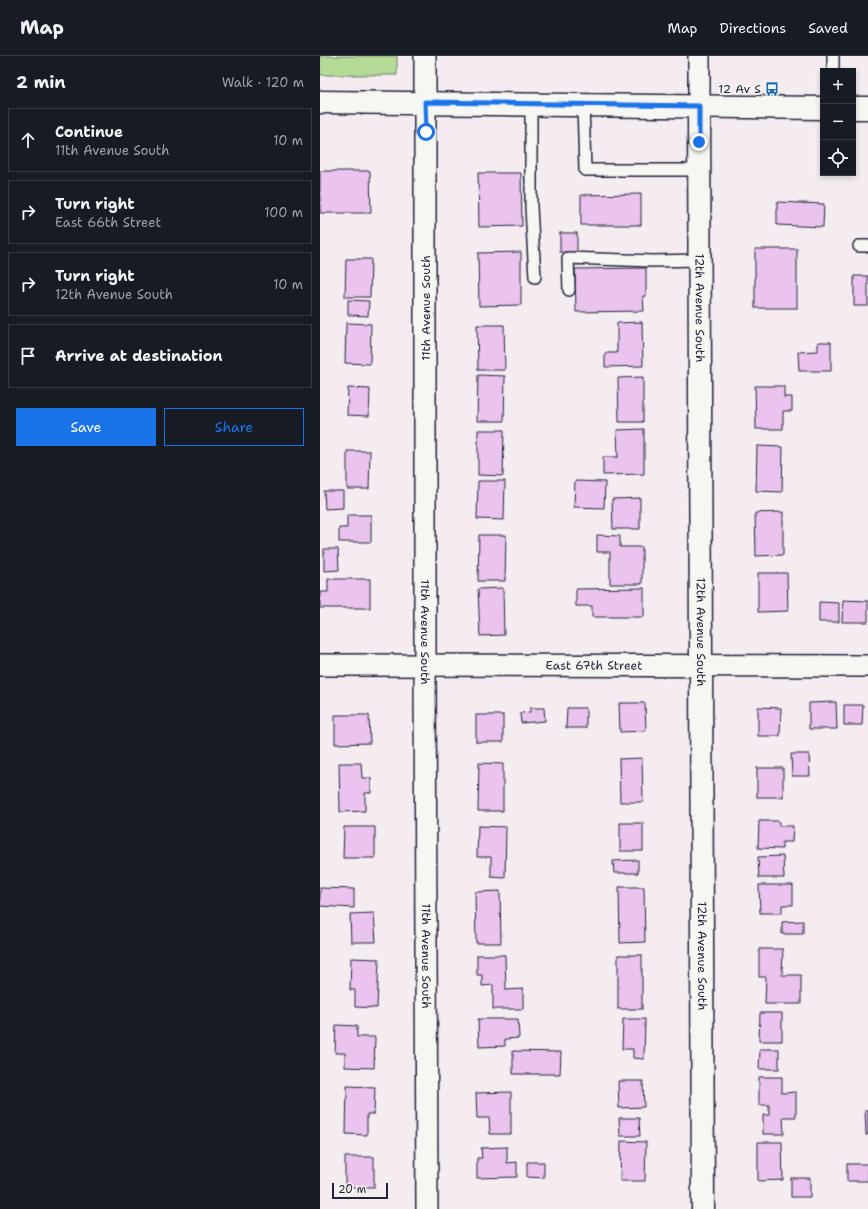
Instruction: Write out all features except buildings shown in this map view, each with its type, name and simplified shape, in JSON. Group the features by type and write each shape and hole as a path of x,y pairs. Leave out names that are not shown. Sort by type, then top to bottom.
{"street":[{"name":"11th Avenue South","path":"425,56 427,1209"},
{"name":"12th Avenue South","path":"699,56 698,170 703,1209"},
{"path":"320,102 425,102 531,105 583,104 820,108"},
{"path":"856,108 868,108"},
{"name":"East 67th Street","path":"320,665 868,666"}],"lane":[{"path":"833,56 833,68"},
{"path":"583,104 585,170 698,170"},
{"path":"531,105 531,207 535,277"},
{"path":"569,290 568,258 653,261 699,260"}],"green space":[{"path":"320,56 397,56 397,75 320,75"}],"place":[{"name":"12 Av S","path":"772,89"}],"route":[{"path":"426,132 425,102 531,105 583,104 699,106 699,142"}]}
